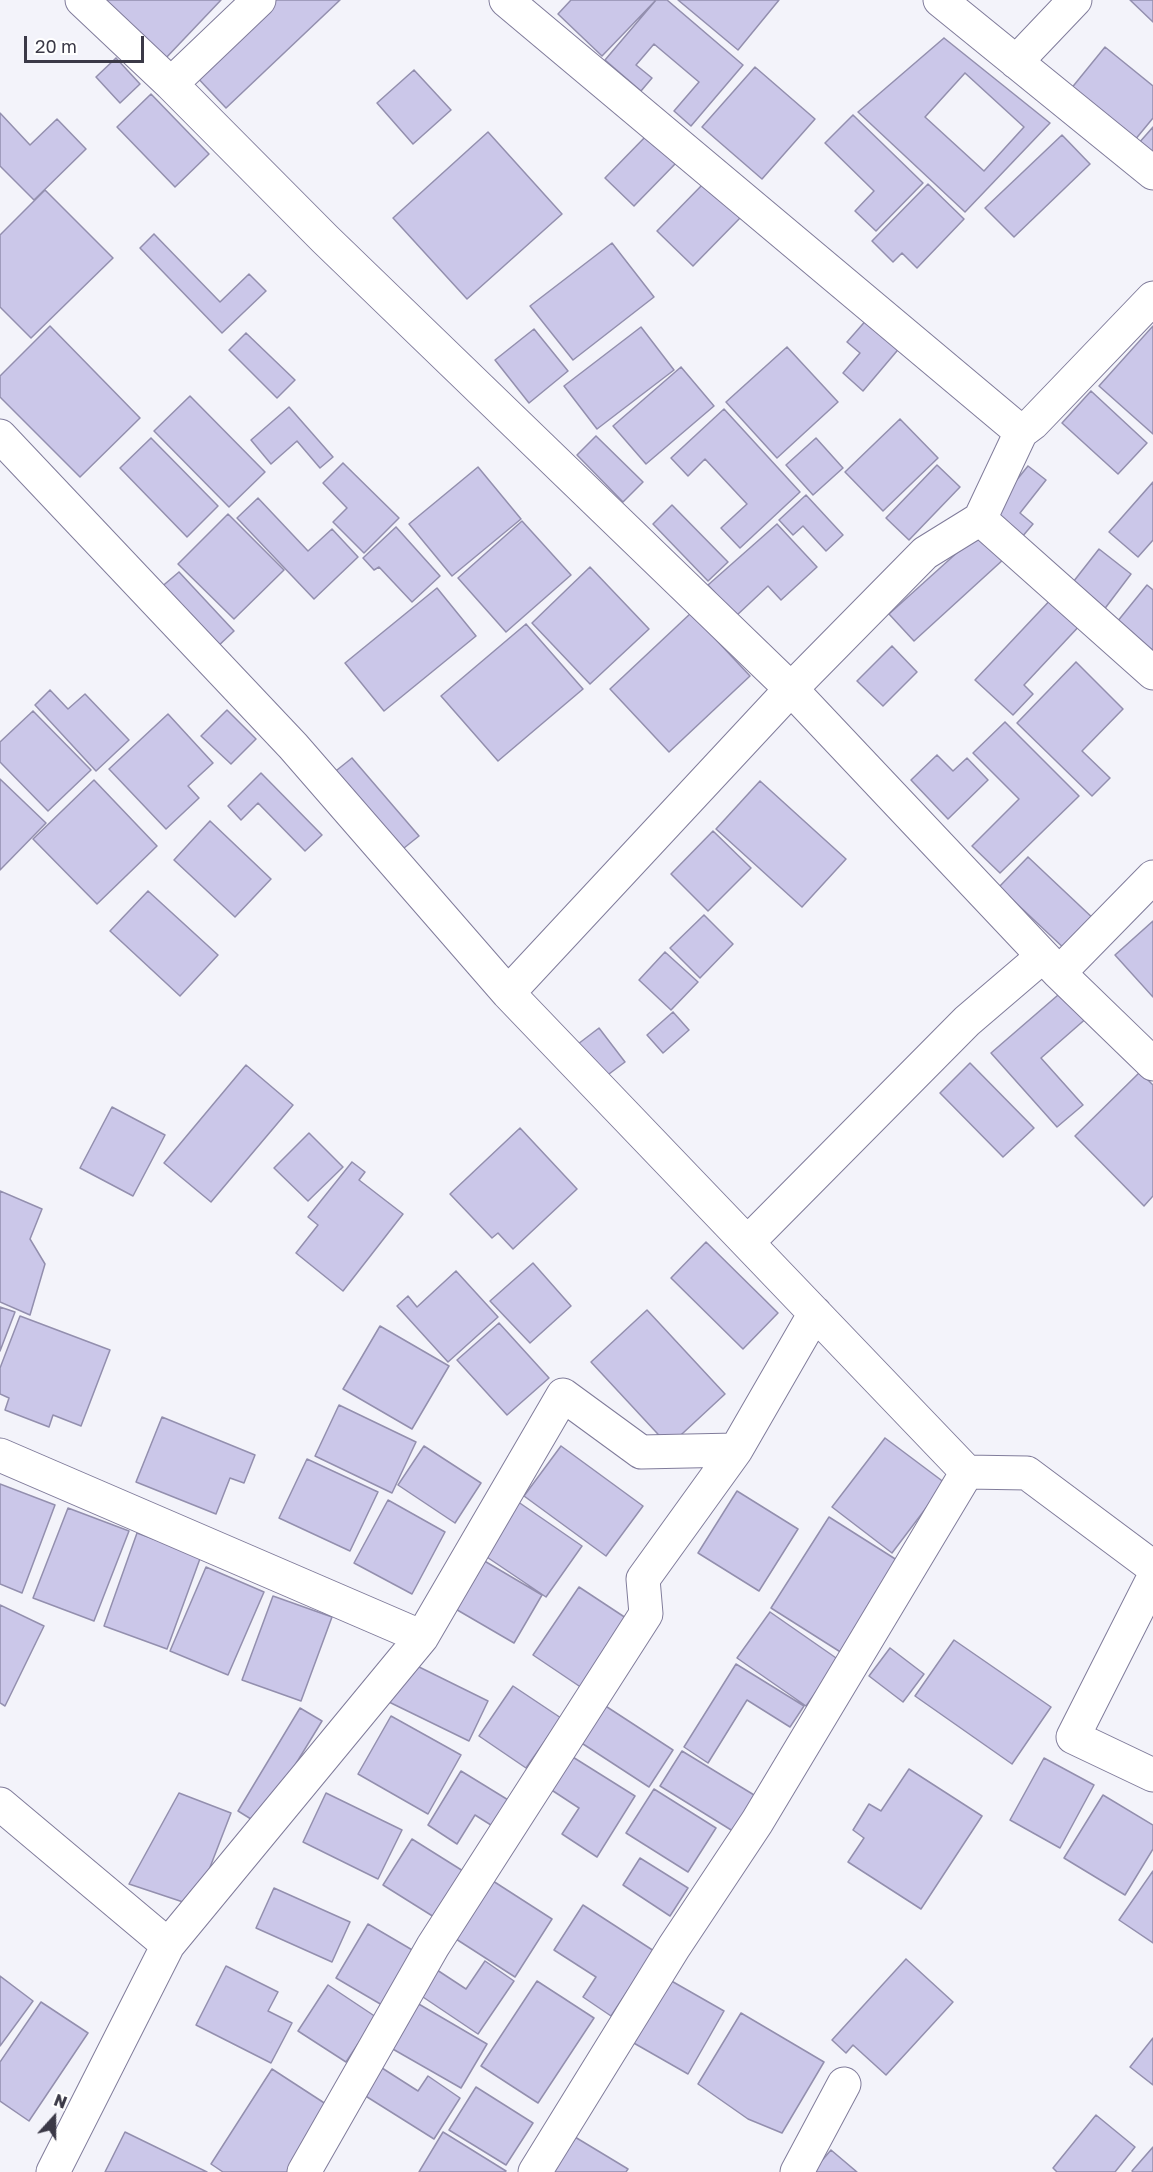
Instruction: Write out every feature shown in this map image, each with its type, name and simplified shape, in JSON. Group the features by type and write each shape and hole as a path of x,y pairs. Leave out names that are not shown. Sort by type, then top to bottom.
{"street":[{"path":"81,0 171,84 325,239 791,689 1051,965 1153,1064"},
{"path":"171,84 259,0"},
{"path":"506,0 1021,432"},
{"path":"940,0 1153,173"},
{"path":"1016,62 1075,0"},
{"path":"508,993 791,689 925,553 980,519 1021,432 1033,423 1153,298"},
{"path":"0,435 293,746 508,993 967,1472 1027,1473 1153,1567"},
{"path":"980,519 1153,673"},
{"path":"748,1242 967,1021 1051,965 1153,878"},
{"path":"304,2172 433,1946 646,1614 643,1579 736,1450 815,1313"},
{"path":"53,2172 168,1945 422,1637 563,1395 641,1452 736,1450"},
{"path":"0,1455 422,1637"},
{"path":"536,2172 674,1947 757,1822 967,1472"},
{"path":"1153,1579 1073,1737 1153,1774"},
{"path":"0,1804 168,1945"},
{"path":"797,2172 844,2084"}],"building":[{"path":"104,0 221,0 164,60"},
{"path":"273,0 340,0 226,108 194,74"},
{"path":"571,0 656,0 602,56 558,14"},
{"path":"656,0 667,0 743,65 691,126 674,111 699,82 654,44 636,65 652,78 641,91 605,60"},
{"path":"678,0 779,0 738,50"},
{"path":"1130,0 1153,0 1153,22"},
{"path":"944,38 1050,123 965,212 858,112","holes":["965,73 1024,127 984,171 925,117"]},
{"path":"1105,47 1153,86 1153,118 1134,141 1070,90"},
{"path":"116,58 140,84 120,103 96,77"},
{"path":"755,67 815,119 762,179 702,127"},
{"path":"414,70 451,110 413,144 377,103"},
{"path":"151,94 209,154 175,187 117,127"},
{"path":"0,113 30,145 57,119 86,149 34,200 0,166"},
{"path":"853,115 923,183 876,231 855,211 874,191 825,143"},
{"path":"1153,127 1153,157 1138,144"},
{"path":"488,132 562,214 467,299 393,218"},
{"path":"649,133 677,162 634,206 605,178"},
{"path":"1062,135 1090,164 1014,237 985,208"},
{"path":"704,183 740,218 693,266 657,231"},
{"path":"928,184 964,219 917,268 902,253 893,262 872,241"},
{"path":"45,190 113,258 31,338 0,307 0,235"},
{"path":"154,234 220,302 249,274 266,291 222,333 140,248"},
{"path":"612,243 654,297 573,360 530,306"},
{"path":"869,317 902,345 863,391 843,373 860,353 847,342"},
{"path":"50,326 140,418 80,477 0,397 0,376"},
{"path":"1153,326 1153,434 1099,386"},
{"path":"641,327 674,370 597,429 564,386"},
{"path":"534,329 568,371 529,403 495,360"},
{"path":"246,333 295,380 277,398 229,350"},
{"path":"787,347 838,402 777,458 726,402"},
{"path":"681,367 714,406 646,464 613,426"},
{"path":"1091,391 1147,443 1118,474 1062,423"},
{"path":"190,396 265,472 229,507 154,431"},
{"path":"289,407 333,457 320,468 297,441 271,464 251,440"},
{"path":"724,409 800,492 740,548 721,528 747,504 705,459 688,476 671,458"},
{"path":"900,419 938,458 883,511 845,472"},
{"path":"596,436 643,482 623,502 577,455"},
{"path":"151,438 218,506 187,537 120,468"},
{"path":"816,438 843,468 813,495 786,465"},
{"path":"343,463 399,518 364,553 333,522 347,508 323,483"},
{"path":"937,465 960,487 909,540 886,518"},
{"path":"1028,466 1046,480 1020,513 1033,524 1016,544 985,519"},
{"path":"478,467 521,519 452,576 409,524"},
{"path":"1153,482 1153,540 1138,557 1109,532"},
{"path":"806,495 843,535 826,551 803,526 793,535 779,520"},
{"path":"258,498 308,551 332,529 358,557 314,599 237,518"},
{"path":"672,505 728,562 708,581 653,524"},
{"path":"228,514 284,570 234,619 178,564"},
{"path":"522,521 571,575 506,632 458,578"},
{"path":"777,524 817,567 781,600 768,586 736,616 708,585"},
{"path":"396,527 440,576 412,602 379,567 374,570 363,558"},
{"path":"980,532 1005,558 914,641 889,614"},
{"path":"1099,549 1131,574 1103,611 1070,586"},
{"path":"590,567 649,629 590,684 532,623"},
{"path":"179,572 234,631 215,649 159,589"},
{"path":"1147,585 1153,590 1153,651 1117,622"},
{"path":"437,588 476,636 384,711 345,663"},
{"path":"1055,595 1083,622 1024,685 1033,694 1013,715 975,680"},
{"path":"691,613 750,676 669,752 610,689"},
{"path":"526,624 583,689 498,761 441,696"},
{"path":"892,646 917,672 883,706 857,681"},
{"path":"1076,662 1123,709 1082,751 1110,778 1092,796 1017,723"},
{"path":"50,690 68,709 85,694 129,740 96,771 35,705"},
{"path":"227,710 256,739 231,764 201,736"},
{"path":"33,711 91,770 48,811 0,762 0,742"},
{"path":"168,714 213,763 188,786 199,798 166,829 109,769"},
{"path":"1005,722 1079,796 1000,873 972,846 1019,799 973,753"},
{"path":"937,755 953,771 967,758 988,780 948,819 911,780"},
{"path":"352,758 419,836 399,852 332,774"},
{"path":"261,773 322,835 305,851 258,803 241,820 228,806"},
{"path":"0,779 46,823 0,870"},
{"path":"94,780 157,846 97,904 33,839"},
{"path":"760,781 846,859 802,907 716,829"},
{"path":"210,821 271,879 235,917 174,860"},
{"path":"713,831 751,868 708,911 671,874"},
{"path":"1028,857 1097,922 1068,952 999,887"},
{"path":"148,891 218,955 180,996 110,931"},
{"path":"704,915 733,944 700,978 670,948"},
{"path":"1153,921 1153,997 1115,955"},
{"path":"665,952 698,982 671,1010 639,980"},
{"path":"1065,989 1089,1016 1041,1058 1083,1105 1057,1127 991,1053"},
{"path":"673,1012 689,1030 663,1053 647,1035"},
{"path":"599,1028 625,1062 605,1077 578,1044"},
{"path":"970,1063 1034,1128 1003,1157 940,1093"},
{"path":"246,1065 293,1105 211,1202 164,1163"},
{"path":"1140,1072 1153,1085 1153,1196 1144,1206 1075,1136"},
{"path":"112,1107 165,1135 133,1196 80,1168"},
{"path":"520,1128 577,1189 513,1249 498,1233 492,1238 450,1194"},
{"path":"309,1133 343,1167 308,1201 274,1168"},
{"path":"352,1162 365,1172 359,1180 403,1214 343,1291 296,1253 318,1225 308,1217"},
{"path":"0,1191 42,1209 30,1239 45,1264 30,1315 0,1302"},
{"path":"706,1242 778,1313 743,1349 671,1278"},
{"path":"533,1263 571,1306 530,1343 490,1301"},
{"path":"456,1271 498,1317 448,1362 397,1306 408,1296 417,1307"},
{"path":"0,1307 15,1312 0,1351"},
{"path":"647,1310 725,1394 669,1446 591,1362"},
{"path":"20,1316 110,1350 81,1426 53,1415 49,1427 5,1410 9,1398 0,1394 0,1368"},
{"path":"499,1323 549,1378 507,1415 457,1360"},
{"path":"380,1326 449,1366 412,1429 343,1389"},
{"path":"339,1405 416,1442 392,1493 315,1456"},
{"path":"162,1417 255,1455 244,1483 230,1478 216,1514 136,1482"},
{"path":"885,1438 945,1483 892,1553 832,1507"},
{"path":"424,1446 481,1483 455,1523 398,1485"},
{"path":"561,1446 643,1506 606,1556 524,1496"},
{"path":"307,1459 378,1492 350,1551 279,1518"},
{"path":"0,1484 55,1505 22,1593 0,1584"},
{"path":"737,1491 798,1529 759,1591 698,1553"},
{"path":"514,1499 582,1546 546,1597 478,1551"},
{"path":"388,1500 445,1532 412,1594 354,1563"},
{"path":"68,1508 129,1531 94,1621 33,1598"},
{"path":"829,1517 900,1562 842,1653 771,1608"},
{"path":"137,1533 201,1556 167,1649 104,1626"},
{"path":"476,1556 542,1595 514,1643 447,1604"},
{"path":"206,1567 264,1592 228,1675 170,1651"},
{"path":"579,1587 629,1620 582,1688 533,1655"},
{"path":"273,1596 332,1617 301,1701 242,1680"},
{"path":"0,1605 44,1626 5,1706 0,1703"},
{"path":"770,1612 839,1660 806,1706 737,1658"},
{"path":"954,1640 1051,1707 1012,1764 915,1696"},
{"path":"890,1648 924,1674 903,1702 869,1676"},
{"path":"409,1662 488,1701 469,1741 389,1702"},
{"path":"736,1664 804,1706 790,1727 747,1700 708,1763 684,1747"},
{"path":"513,1686 561,1718 526,1768 479,1736"},
{"path":"604,1705 673,1750 649,1787 580,1742"},
{"path":"300,1708 322,1721 259,1824 238,1811"},
{"path":"391,1716 461,1755 428,1814 358,1774"},
{"path":"682,1751 759,1798 736,1833 660,1786"},
{"path":"568,1754 635,1796 597,1857 562,1834 579,1808 547,1787"},
{"path":"1044,1758 1094,1785 1060,1848 1010,1820"},
{"path":"909,1769 982,1816 921,1909 848,1862 864,1838 853,1830 869,1804 881,1811"},
{"path":"461,1771 518,1806 502,1832 475,1815 457,1844 428,1825"},
{"path":"654,1789 716,1828 688,1872 626,1833"},
{"path":"179,1793 231,1813 195,1906 129,1884"},
{"path":"326,1793 402,1830 378,1879 303,1842"},
{"path":"1103,1795 1153,1825 1153,1849 1125,1895 1064,1858"},
{"path":"412,1839 471,1876 442,1922 383,1885"},
{"path":"640,1858 688,1888 670,1916 623,1885"},
{"path":"1153,1871 1153,1943 1119,1920"},
{"path":"493,1881 552,1919 515,1977 456,1939"},
{"path":"274,1888 350,1922 332,1962 256,1928"},
{"path":"583,1905 654,1951 611,2016 583,1997 596,1977 554,1950"},
{"path":"368,1924 414,1951 382,2005 336,1978"},
{"path":"906,1959 953,2002 886,2075 853,2045 846,2053 832,2040"},
{"path":"485,1961 514,1981 478,2034 417,1993 434,1968 466,1989"},
{"path":"226,1966 278,1992 268,2011 292,2023 271,2063 196,2025"},
{"path":"0,1976 33,2001 0,2046"},
{"path":"668,1979 724,2011 688,2074 632,2042"},
{"path":"537,1981 594,2018 538,2103 481,2066"},
{"path":"328,1985 376,2017 346,2062 298,2031"},
{"path":"41,2002 88,2033 29,2121 0,2101 0,2062"},
{"path":"417,2003 487,2044 461,2088 391,2048"},
{"path":"741,2013 824,2062 782,2133 748,2119 698,2084"},
{"path":"1153,2038 1153,2085 1130,2067"},
{"path":"382,2068 418,2091 428,2076 460,2098 434,2139 364,2095"},
{"path":"272,2069 332,2108 291,2172 223,2172 211,2164"},
{"path":"476,2087 533,2123 506,2165 449,2130"},
{"path":"1096,2115 1135,2147 1115,2172 1057,2172 1053,2168"},
{"path":"125,2132 207,2172 105,2172"},
{"path":"443,2132 506,2171 419,2172"},
{"path":"570,2134 628,2169 626,2172 547,2172"},
{"path":"1153,2147 1153,2172 1133,2172 1132,2171"},
{"path":"831,2150 857,2172 812,2172"}]}
